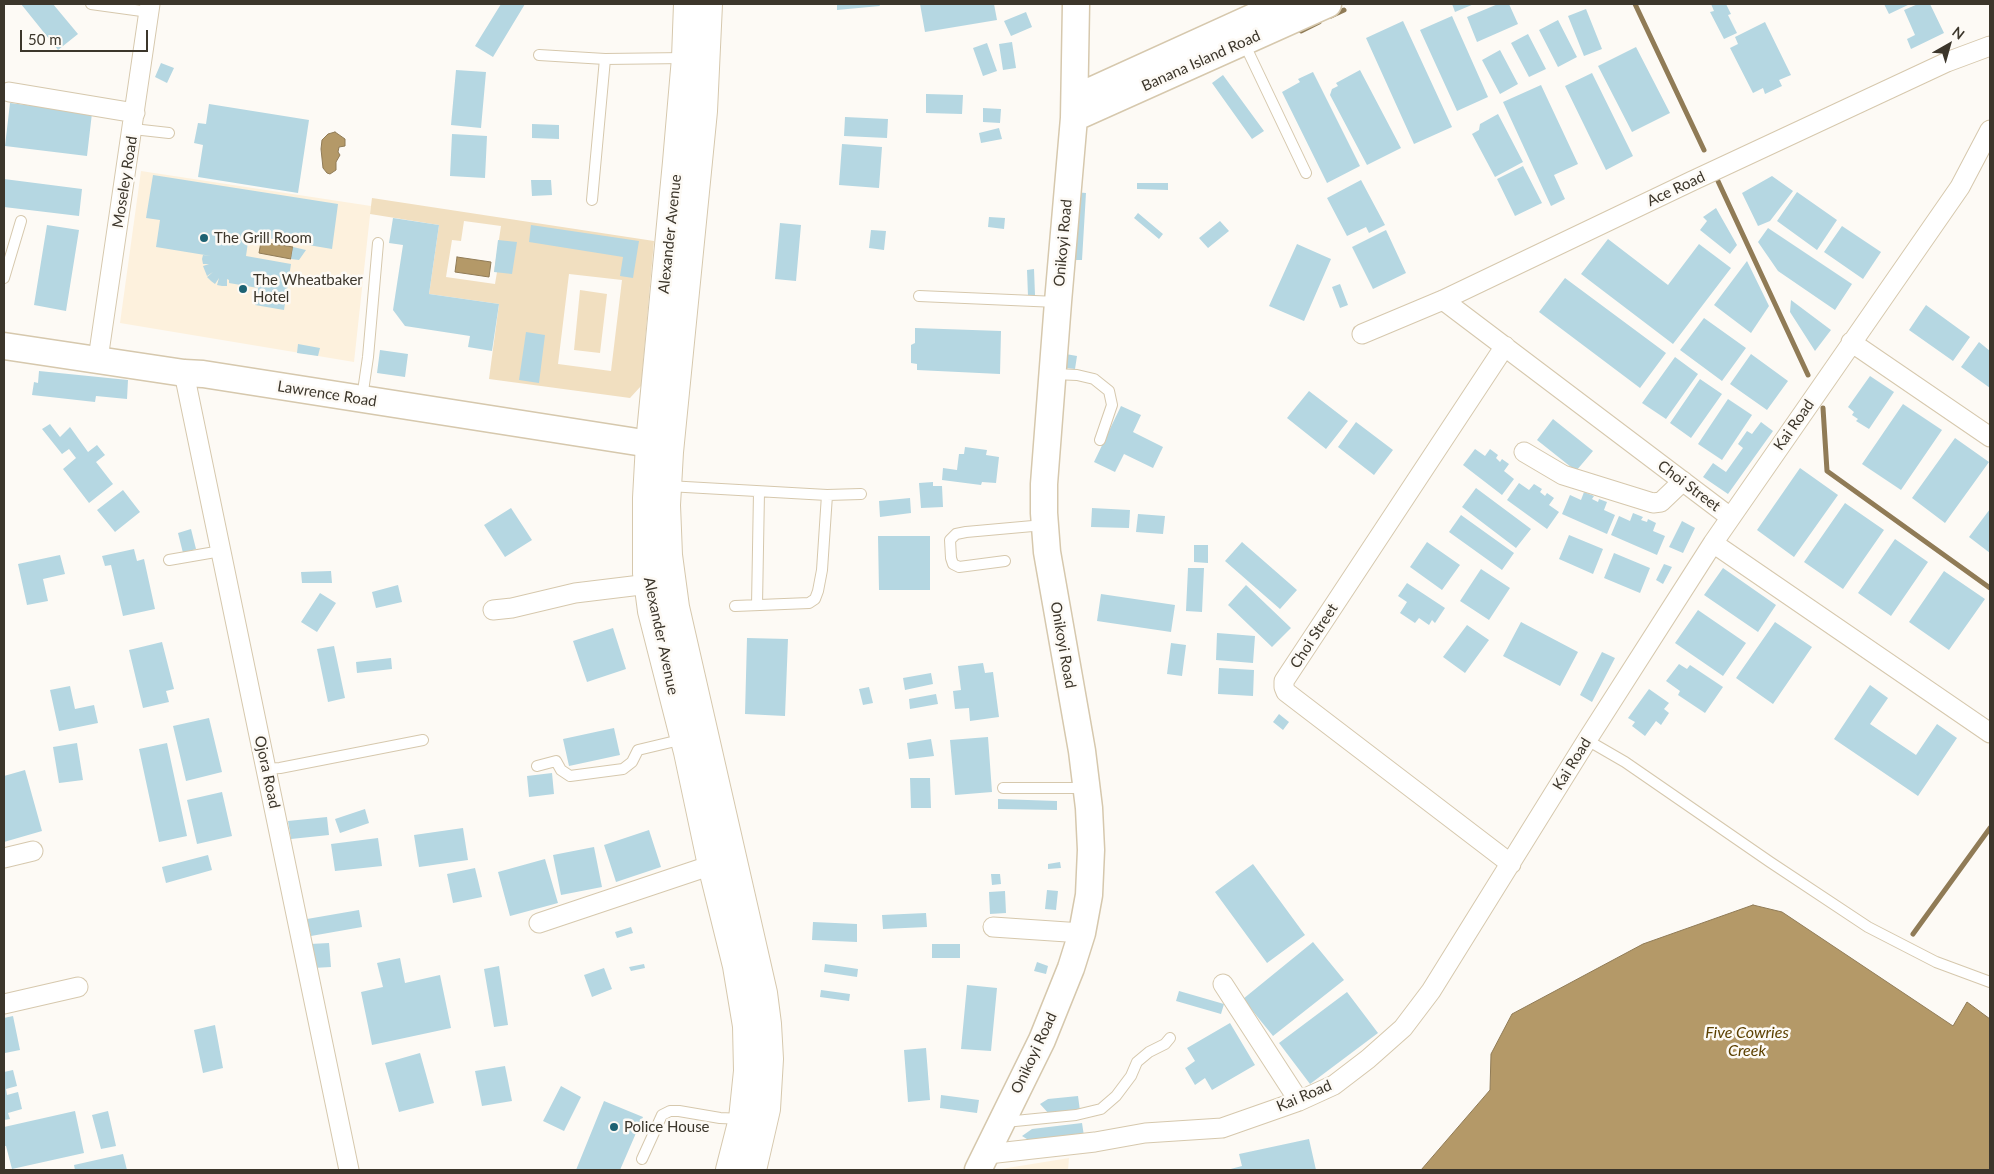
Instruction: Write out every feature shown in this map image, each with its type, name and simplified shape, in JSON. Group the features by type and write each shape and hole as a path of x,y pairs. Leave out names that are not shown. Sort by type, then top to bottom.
{"main road":[{"name":"Alexander Avenue","path":"688,4 686,58 650,444 646,507 647,573 652,611 737,966 747,1026 748,1071 743,1119 730,1170"},
{"name":"Alexander Avenue","path":"708,4 703,111 667,486 668,555 675,608 763,993 769,1059 766,1109 752,1170"}],"street":[{"name":"Onikoyi Road","path":"983,1162 1042,1040 1071,968 1082,933 1089,895 1091,850 1082,751 1047,552 1044,484 1075,108 1076,4"},
{"name":"Banana Island Road","path":"1075,108 1282,4"},
{"name":"Banana Island Road","path":"1075,108 1244,42 1328,4"},
{"name":"Moseley Road","path":"98,359 150,8"},
{"name":"Ace Road","path":"1362,334 1443,300 1921,74 1990,46"},
{"path":"9,92 134,121"},
{"name":"Kai Road","path":"983,1162 1145,1133 1222,1128 1299,1101 1334,1085 1368,1059 1403,1028 1432,991 1587,740 1730,517 1960,187 1990,130"},
{"name":"Choi Street","path":"1443,300 1730,517"},
{"path":"1851,342 1990,437"},
{"name":"Lawrence Road","path":"4,346 184,373 203,374 650,444"},
{"name":"Choi Street","path":"1505,346 1284,681 1284,687 1286,692 1510,864"},
{"name":"Ojora Road","path":"184,373 349,1170"},
{"path":"1524,452 1563,475 1653,503 1661,502 1683,481"},
{"path":"1713,543 1990,733"},
{"path":"493,610 512,608 575,593 649,584"},
{"path":"4,858 34,851"},
{"path":"540,923 712,865"},
{"path":"992,928 1082,933"},
{"path":"1223,984 1299,1101"},
{"path":"4,1004 78,987"}],"lane":[{"path":"91,4 150,8"},
{"path":"1244,42 1306,173"},
{"path":"539,55 605,59 686,58"},
{"path":"592,200 605,59"},
{"path":"134,121 169,133"},
{"path":"4,278 21,221"},
{"path":"362,399 368,357 378,243"},
{"path":"919,296 1058,302"},
{"path":"1052,374 1077,375 1094,380 1109,391 1112,404 1100,440"},
{"path":"667,486 827,495 861,494"},
{"path":"756,605 759,492"},
{"path":"735,606 809,603 815,599 822,570 827,495"},
{"path":"1005,561 959,567 953,564 951,558 950,540 956,534 966,532 1045,525"},
{"path":"169,560 221,551"},
{"path":"537,766 556,761 561,770 570,776 623,769 629,766 638,750 684,739"},
{"path":"266,769 280,768 424,740"},
{"path":"1587,740 1625,762 1868,927 1936,962 1990,982"},
{"path":"1003,788 1086,788"},
{"path":"1001,1122 1032,1118 1076,1116 1101,1109 1116,1096 1131,1076 1137,1062 1148,1052 1165,1044 1170,1038"},
{"path":"642,1159 662,1115 670,1111 720,1118 743,1119"}],"shaded area":[{"name":"The Wheatbaker Hotel","path":"141,171 371,206 354,362 120,323"},
{"path":"372,198 654,241 641,386 630,398 489,379 499,304 429,294 439,225 370,214","holes":["464,221 501,226 494,272 497,272 495,284 446,277 452,240 461,241","569,274 622,280 611,371 558,364"]},
{"path":"580,290 607,294 600,353 574,350"},
{"path":"1069,1158 1068,1170 995,1170"}],"water":[{"path":"335,132 345,139 345,146 339,147 338,152 340,155 336,162 336,170 330,174 323,168 322,140 328,134"},
{"path":"261,242 293,247 291,259 259,253"},
{"path":"457,257 491,262 489,277 455,272"},
{"name":"Five Cowries Creek","path":"1753,905 1782,912 1953,1026 1967,1002 1990,1019 1990,1170 1421,1170 1490,1090 1491,1054 1512,1014 1643,944"}],"building":[{"path":"21,4 53,4 78,34 58,50"},
{"path":"501,4 525,4 493,57 475,46"},
{"path":"837,4 879,4 880,6 837,10"},
{"path":"920,4 994,4 997,20 925,32"},
{"path":"1452,4 1474,4 1455,12"},
{"path":"1498,4 1509,4 1518,24 1477,42 1467,17"},
{"path":"1711,4 1726,4 1731,14 1728,15 1737,33 1724,39 1710,12 1714,11"},
{"path":"1884,4 1910,4 1889,14"},
{"path":"1918,4 1930,4 1944,33 1911,49 1907,39 1915,35 1904,10"},
{"path":"1586,9 1602,49 1584,56 1568,16"},
{"path":"1026,12 1032,27 1011,36 1004,21"},
{"path":"1452,16 1488,97 1457,111 1420,30"},
{"path":"1558,20 1577,57 1558,67 1539,30"},
{"path":"1403,21 1452,127 1414,144 1366,38"},
{"path":"1765,22 1791,75 1779,80 1782,86 1765,94 1763,88 1753,93 1730,48 1738,44 1735,37"},
{"path":"1528,34 1546,69 1529,77 1511,43"},
{"path":"1012,42 1016,68 1003,70 999,44"},
{"path":"987,43 997,71 983,76 973,48"},
{"path":"1636,47 1670,113 1632,132 1598,66"},
{"path":"1500,50 1518,84 1500,94 1482,60"},
{"path":"161,63 174,68 167,83 155,77"},
{"path":"456,70 486,72 481,128 451,125"},
{"path":"1360,70 1401,148 1367,165 1330,95 1332,89 1338,86 1336,83"},
{"path":"1313,72 1360,166 1327,183 1282,92 1300,82 1298,79"},
{"path":"1592,73 1633,156 1606,170 1565,86"},
{"path":"1223,75 1264,131 1252,139 1212,83"},
{"path":"1541,85 1578,164 1554,175 1565,199 1551,206 1503,102"},
{"path":"926,94 963,95 962,114 926,113"},
{"path":"10,103 92,113 87,156 5,146"},
{"path":"209,104 309,120 298,193 198,177 203,145 194,143 198,123 206,124"},
{"path":"983,108 1001,109 1000,123 983,122"},
{"path":"1498,114 1523,162 1495,177 1472,134 1479,130 1480,124"},
{"path":"845,117 888,119 887,138 844,136"},
{"path":"532,124 559,125 559,139 532,138"},
{"path":"999,128 1002,139 981,143 979,133"},
{"path":"452,134 487,136 485,178 450,176"},
{"path":"842,144 882,147 879,188 839,185"},
{"path":"1523,166 1542,203 1515,216 1497,179"},
{"path":"153,175 338,204 332,249 249,235 246,256 291,264 284,310 255,305 258,288 229,283 227,279 227,286 217,285 219,278 215,284 207,277 213,272 207,276 203,266 209,264 203,264 202,259 203,255 211,256 156,247 160,220 146,218"},
{"path":"1772,176 1793,191 1770,221 1758,226 1742,193"},
{"path":"4,179 82,189 79,216 4,207"},
{"path":"531,180 551,180 552,195 532,196"},
{"path":"1361,180 1385,225 1369,233 1366,227 1347,236 1327,198"},
{"path":"1137,183 1168,183 1168,190 1137,189"},
{"path":"1074,192 1086,193 1082,260 1071,260"},
{"path":"1797,192 1837,220 1817,250 1777,221"},
{"path":"1716,208 1737,245 1730,254 1700,230 1707,221 1703,217"},
{"path":"1138,213 1163,234 1159,239 1134,218"},
{"path":"989,217 1005,218 1004,229 988,227"},
{"path":"393,218 439,225 429,294 499,304 492,351 468,347 470,336 405,326 393,310 403,245 389,243"},
{"path":"1220,221 1229,231 1208,248 1199,238"},
{"path":"780,223 801,225 796,281 775,279"},
{"path":"47,225 79,230 66,311 34,305"},
{"path":"531,225 639,241 633,278 620,276 623,257 529,242"},
{"path":"1842,226 1881,252 1863,279 1824,252"},
{"path":"1768,228 1852,284 1835,310 1778,271 1758,242"},
{"path":"871,230 886,231 884,250 869,248"},
{"path":"1386,230 1406,273 1373,289 1352,247"},
{"path":"1608,239 1668,285 1699,244 1731,268 1673,344 1581,274"},
{"path":"498,240 517,242 512,274 494,272"},
{"path":"1297,244 1331,259 1304,321 1269,306"},
{"path":"293,247 306,250 299,260 291,259"},
{"path":"1747,261 1769,306 1751,333 1714,305"},
{"path":"1034,269 1035,295 1028,296 1027,270"},
{"path":"1565,278 1666,353 1640,388 1539,312"},
{"path":"1340,284 1348,305 1340,308 1332,287"},
{"path":"1791,300 1831,330 1815,351 1790,312"},
{"path":"1926,305 1970,337 1953,361 1909,330"},
{"path":"1704,318 1746,348 1722,381 1680,350"},
{"path":"915,328 1001,331 1000,374 917,370 917,364 911,363 911,345 915,343"},
{"path":"526,332 545,335 539,383 519,380"},
{"path":"1979,342 1990,351 1990,388 1961,367"},
{"path":"298,344 320,348 318,356 297,353"},
{"path":"380,350 408,354 405,377 377,373"},
{"path":"1060,353 1077,356 1075,369 1057,367"},
{"path":"1751,354 1788,381 1767,410 1730,384"},
{"path":"1675,357 1698,374 1666,419 1642,403"},
{"path":"39,371 128,380 127,399 96,396 95,402 32,395 34,382 38,383"},
{"path":"1870,376 1894,392 1869,429 1856,421 1858,419 1852,415 1854,412 1848,407"},
{"path":"1700,379 1722,394 1691,438 1670,423"},
{"path":"1309,391 1348,421 1326,449 1287,418"},
{"path":"1728,399 1752,415 1722,460 1698,444"},
{"path":"1903,404 1942,430 1901,490 1862,464"},
{"path":"1121,406 1141,415 1133,432 1163,447 1153,468 1124,454 1115,472 1094,462"},
{"path":"1553,419 1593,451 1576,471 1537,440"},
{"path":"1356,422 1393,450 1374,475 1338,447"},
{"path":"1761,422 1773,431 1728,494 1703,477 1713,463 1726,472 1743,448 1738,444 1747,431 1752,434"},
{"path":"50,424 60,437 70,427 88,452 97,445 105,455 96,462 113,484 89,503 63,469 76,458 69,449 62,454 42,429"},
{"path":"1955,438 1989,462 1945,523 1912,498"},
{"path":"965,447 987,450 986,455 999,457 996,483 982,482 981,485 942,480 943,468 957,470 959,454 964,454"},
{"path":"1475,449 1485,456 1490,449 1498,455 1496,458 1500,462 1502,459 1509,464 1504,471 1514,479 1502,495 1463,465"},
{"path":"1800,468 1838,495 1794,557 1757,530"},
{"path":"933,482 933,486 942,486 943,507 921,508 919,483"},
{"path":"1519,483 1529,490 1534,484 1542,489 1540,492 1545,496 1547,493 1554,498 1549,505 1559,512 1547,529 1507,500"},
{"path":"1476,488 1531,529 1516,548 1462,507"},
{"path":"123,490 140,512 115,532 97,510"},
{"path":"1584,492 1594,496 1592,499 1598,502 1599,499 1607,502 1604,510 1615,515 1607,534 1562,514 1570,495 1581,500"},
{"path":"910,498 911,513 880,517 879,501"},
{"path":"1845,503 1884,530 1843,589 1804,562"},
{"path":"511,508 532,540 505,557 484,525"},
{"path":"1092,508 1130,510 1129,528 1091,527"},
{"path":"1990,509 1990,553 1969,537"},
{"path":"1633,513 1643,517 1641,520 1647,522 1648,519 1656,523 1653,531 1665,536 1657,555 1611,535 1619,516 1630,521"},
{"path":"1138,514 1165,516 1163,534 1136,532"},
{"path":"1461,515 1514,553 1502,570 1449,532"},
{"path":"1682,521 1695,528 1683,553 1669,547"},
{"path":"191,529 196,549 183,553 178,533"},
{"path":"1569,535 1603,549 1593,574 1559,559"},
{"path":"878,536 930,536 930,590 879,590"},
{"path":"1895,539 1928,562 1891,616 1858,593"},
{"path":"1242,542 1297,590 1280,609 1225,561"},
{"path":"1427,542 1460,565 1442,590 1410,567"},
{"path":"1194,545 1208,545 1208,563 1194,562"},
{"path":"134,549 137,561 144,559 155,609 123,616 111,565 105,566 102,556"},
{"path":"1614,553 1650,568 1640,593 1604,578"},
{"path":"60,555 65,574 43,579 48,601 27,605 18,564"},
{"path":"1664,564 1672,567 1663,584 1656,580"},
{"path":"1188,568 1204,568 1202,612 1186,611"},
{"path":"1723,568 1776,605 1758,632 1704,595"},
{"path":"1481,569 1510,588 1489,620 1460,601"},
{"path":"331,571 332,583 302,583 301,572"},
{"path":"1944,571 1985,599 1949,650 1909,622"},
{"path":"1407,583 1445,608 1435,623 1432,620 1429,625 1419,618 1415,623 1400,613 1407,602 1398,596"},
{"path":"398,585 402,602 376,608 372,592"},
{"path":"1246,585 1291,628 1272,647 1228,605"},
{"path":"320,593 336,603 317,632 301,622"},
{"path":"1101,594 1175,605 1171,632 1097,621"},
{"path":"1698,610 1746,643 1723,676 1675,643"},
{"path":"1521,622 1578,652 1560,686 1503,656"},
{"path":"1775,622 1812,647 1773,704 1736,678"},
{"path":"1467,625 1489,640 1465,673 1443,657"},
{"path":"613,628 626,669 587,682 573,641"},
{"path":"1217,633 1255,636 1253,663 1216,660"},
{"path":"747,638 788,639 785,716 745,714"},
{"path":"162,642 174,689 166,691 169,702 143,708 129,650"},
{"path":"1171,643 1186,645 1182,676 1167,674"},
{"path":"334,646 345,698 328,702 317,649"},
{"path":"1602,652 1615,658 1592,702 1580,695"},
{"path":"391,658 392,669 357,673 356,662"},
{"path":"983,663 985,673 993,672 999,717 970,721 969,708 955,709 953,691 961,690 958,666"},
{"path":"1679,664 1687,669 1690,665 1723,687 1705,713 1678,695 1680,691 1666,681"},
{"path":"1219,668 1254,670 1253,696 1218,694"},
{"path":"931,673 933,684 905,690 903,678"},
{"path":"1870,685 1888,698 1870,724 1916,755 1937,724 1957,738 1918,796 1834,739"},
{"path":"70,686 75,709 94,705 98,723 59,731 50,690"},
{"path":"869,687 873,703 863,705 859,689"},
{"path":"1649,689 1669,703 1664,709 1669,713 1661,725 1656,721 1645,736 1632,726 1635,722 1628,718"},
{"path":"936,694 938,704 910,709 909,699"},
{"path":"1279,714 1289,722 1283,730 1273,722"},
{"path":"209,718 222,772 186,781 173,726"},
{"path":"614,728 620,755 569,766 563,739"},
{"path":"988,737 992,792 955,795 950,740"},
{"path":"931,739 934,756 909,759 907,743"},
{"path":"77,743 83,780 59,783 53,747"},
{"path":"167,743 187,836 159,842 139,749"},
{"path":"25,770 42,831 4,842 4,776"},
{"path":"552,773 554,794 529,797 527,776"},
{"path":"910,778 930,778 931,808 911,808"},
{"path":"222,792 232,836 197,844 187,800"},
{"path":"998,799 1057,801 1057,810 998,809"},
{"path":"365,809 369,823 340,833 335,819"},
{"path":"327,817 329,835 291,839 288,821"},
{"path":"463,828 468,860 419,867 414,835"},
{"path":"649,830 661,867 616,882 604,845"},
{"path":"378,838 382,866 335,871 331,844"},
{"path":"594,847 602,887 561,895 553,855"},
{"path":"208,855 212,870 166,883 162,867"},
{"path":"545,859 558,903 510,916 498,872"},
{"path":"1060,862 1061,868 1048,869 1048,864"},
{"path":"1253,864 1305,935 1267,963 1215,892"},
{"path":"475,868 482,897 453,903 447,874"},
{"path":"991,874 1000,874 1001,884 992,885"},
{"path":"1047,890 1058,891 1056,910 1045,909"},
{"path":"1005,891 1006,913 990,914 989,892"},
{"path":"359,910 362,927 311,936 307,919"},
{"path":"926,913 927,927 883,929 882,915"},
{"path":"813,922 857,924 857,942 812,940"},
{"path":"631,927 633,933 617,938 615,932"},
{"path":"1313,942 1344,980 1273,1036 1243,999"},
{"path":"329,943 331,967 313,968 310,944"},
{"path":"932,944 960,944 960,958 932,958"},
{"path":"400,958 405,983 440,975 451,1028 372,1045 361,992 383,987 377,963"},
{"path":"1037,962 1048,966 1046,974 1034,971"},
{"path":"644,964 645,968 631,971 629,967"},
{"path":"825,964 858,969 857,977 824,972"},
{"path":"499,966 508,1025 494,1027 484,969"},
{"path":"604,968 612,989 592,997 584,975"},
{"path":"967,985 997,988 991,1051 961,1049"},
{"path":"821,990 850,994 849,1001 820,997"},
{"path":"1179,991 1224,1004 1221,1014 1176,1001"},
{"path":"1347,992 1378,1033 1310,1084 1279,1043"},
{"path":"13,1016 20,1050 5,1053 4,1018"},
{"path":"1230,1023 1255,1065 1212,1090 1205,1078 1195,1085 1185,1068 1195,1061 1187,1048"},
{"path":"215,1025 223,1068 203,1073 194,1030"},
{"path":"926,1048 930,1100 908,1102 904,1050"},
{"path":"420,1053 434,1103 399,1112 385,1063"},
{"path":"505,1066 512,1101 482,1106 475,1071"},
{"path":"13,1070 17,1086 6,1089 7,1095 18,1092 22,1109 8,1113 10,1119 4,1120 4,1072"},
{"path":"561,1086 581,1097 564,1131 543,1121"},
{"path":"941,1095 979,1100 977,1113 940,1108"},
{"path":"1078,1096 1080,1111 1050,1115 1040,1104 1048,1099"},
{"path":"604,1101 643,1117 620,1170 576,1170"},
{"path":"75,1111 84,1153 12,1169 6,1146 4,1146 4,1127"},
{"path":"108,1111 116,1146 101,1149 92,1115"},
{"path":"1082,1123 1084,1136 1035,1144 1022,1136 1032,1129"},
{"path":"1309,1139 1316,1170 1227,1170 1242,1166 1239,1154"},
{"path":"123,1154 127,1170 75,1170 74,1165"}],"waterway":[{"path":"1635,4 1704,150"},
{"path":"1331,16 1344,10"},
{"path":"1301,31 1319,22"},
{"path":"1717,179 1808,375"},
{"path":"1823,408 1827,471 1990,588"},
{"path":"1913,934 1990,828"}],"place":[{"name":"The Grill Room","path":"204,238"},
{"name":"The Wheatbaker Hotel","path":"243,289"},
{"name":"Police House","path":"614,1127"}]}
